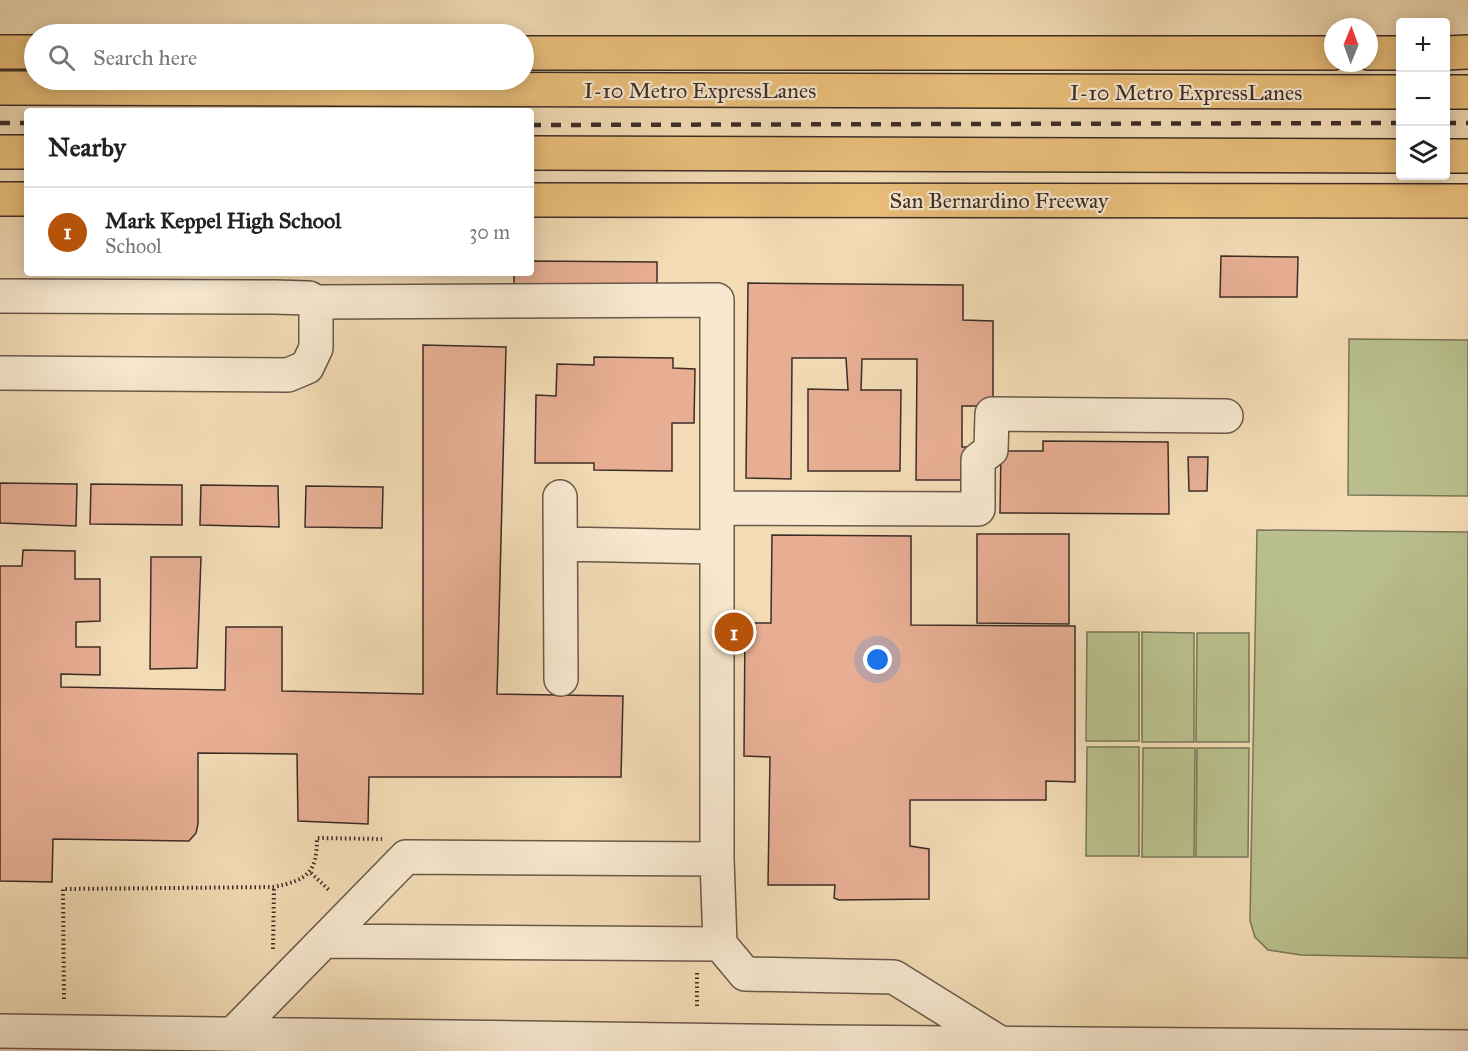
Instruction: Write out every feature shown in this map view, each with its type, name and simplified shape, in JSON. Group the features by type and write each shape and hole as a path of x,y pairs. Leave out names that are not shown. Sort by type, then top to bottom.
{"highway":[{"path":"0,52 24,52"},
{"path":"1450,53 1468,52"},
{"path":"534,53 1324,53"},
{"path":"1378,53 1396,53"},
{"name":"I-10 Metro ExpressLanes","path":"0,88 24,88"},
{"name":"I-10 Metro ExpressLanes","path":"534,90 1396,92"},
{"path":"1450,92 1468,92"},
{"path":"0,152 24,152"},
{"path":"534,153 1396,156"},
{"path":"1450,156 1468,156"},
{"path":"0,199 24,199"},
{"name":"San Bernardino Freeway","path":"534,200 1468,201"}],"street":[{"path":"0,296 274,297 309,298 316,302 717,300 717,859 720,944 745,974 894,977 1000,1043"},
{"path":"0,373 288,375 307,367 316,348 316,302"},
{"path":"717,508 978,509 978,460 991,450 992,414 1226,416"},
{"path":"560,497 561,679"},
{"path":"561,544 717,547"},
{"path":"234,1033 406,857 717,859"},
{"path":"325,940 720,944"},
{"path":"19,1038 234,1033 319,1042 820,1047 1000,1043 1248,1048 1468,1047"}],"path":[{"path":"63,999 63,889 274,887 292,883 311,873 317,856 317,838 393,839"},
{"path":"311,873 331,892"},
{"path":"273,959 274,887"},
{"path":"697,970 697,1007"}],"green space":[{"path":"1349,339 1468,340 1468,496 1348,495"},
{"path":"1257,530 1468,532 1468,958 1301,955 1268,950 1255,937 1250,921"},
{"path":"1087,632 1139,632 1139,741 1086,741"},
{"path":"1142,632 1194,633 1194,742 1142,742"},
{"path":"1197,633 1249,633 1249,742 1196,742"},
{"path":"1087,747 1139,747 1139,856 1086,856"},
{"path":"1143,748 1195,748 1194,857 1142,857"},
{"path":"1197,748 1249,748 1248,857 1196,857"}],"building":[{"path":"1221,256 1298,257 1297,297 1220,297"},
{"path":"534,261 657,262 657,291 514,290 514,276 534,276"},
{"path":"748,283 963,285 963,320 993,321 993,406 962,406 962,447 970,447 962,480 916,480 917,359 862,359 861,390 901,390 900,471 808,471 808,389 848,390 846,358 792,358 791,479 746,478"},
{"path":"423,345 506,347 497,694 623,696 621,777 369,777 368,824 298,821 297,754 198,753 198,824 196,833 189,841 53,839 52,882 0,881 0,566 22,566 23,550 75,551 75,579 100,579 100,621 76,622 76,647 100,647 100,675 61,674 61,687 225,690 226,627 282,627 282,691 423,694"},
{"path":"594,357 673,358 673,368 695,369 694,423 672,423 672,471 594,470 594,463 535,463 536,395 556,396 557,364 594,365"},
{"path":"1043,441 1168,442 1169,514 1000,513 1001,451 1043,451"},
{"path":"1188,457 1208,457 1207,491 1189,491"},
{"path":"0,483 77,484 76,526 0,523"},
{"path":"91,484 182,485 182,525 90,524"},
{"path":"201,485 278,486 279,527 200,525"},
{"path":"306,486 383,487 382,528 305,527"},
{"path":"977,534 1069,534 1069,624 977,623"},
{"path":"772,535 911,536 911,625 1075,626 1075,782 1046,781 1046,800 910,800 910,846 929,849 929,899 839,900 834,898 835,885 768,885 770,757 744,756 745,623 771,623"},
{"path":"151,557 201,557 197,668 150,669"}],"railway":[{"path":"0,123 24,123"},
{"path":"534,125 1396,123"},
{"path":"1450,123 1468,123"}],"place":[{"name":"Mark Keppel High School","path":"734,632"}]}
